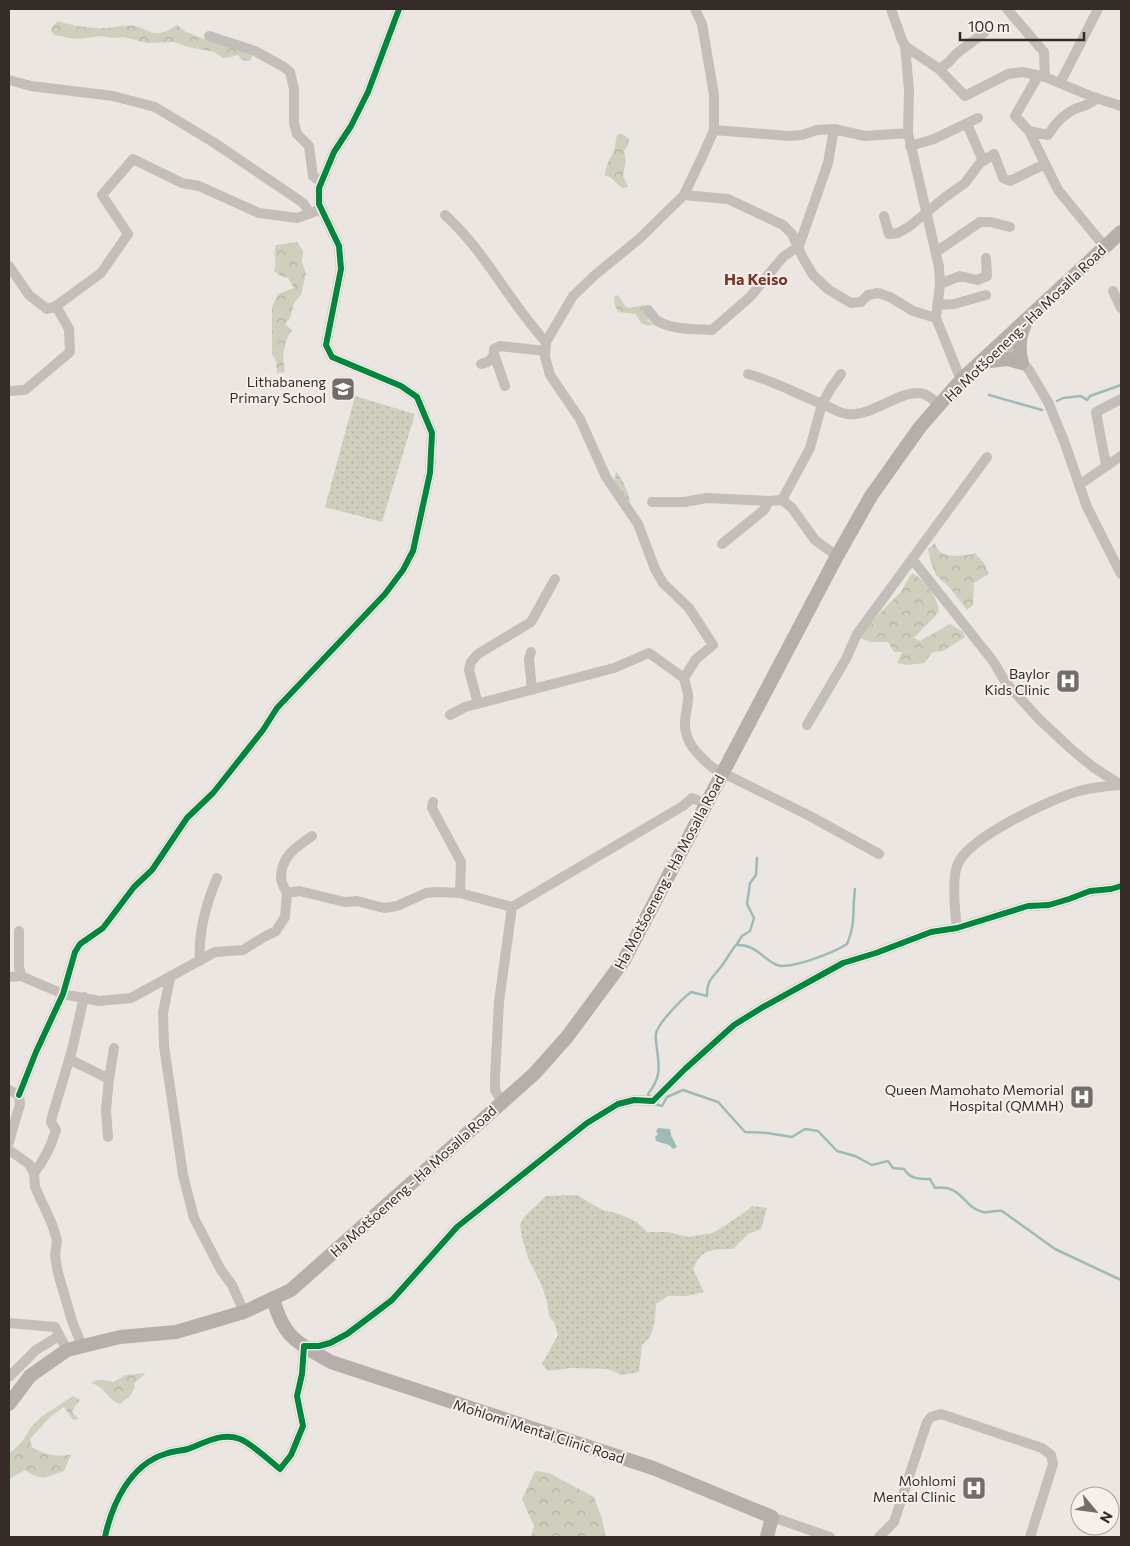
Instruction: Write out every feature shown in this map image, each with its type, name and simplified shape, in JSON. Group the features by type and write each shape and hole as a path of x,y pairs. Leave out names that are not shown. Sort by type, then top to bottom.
{"main road":[{"name":"Ha Motšoeneng - Ha Mosalla Road","path":"9,1404 30,1376 67,1350 120,1337 176,1332 244,1312 291,1290 534,1074 567,1037 624,960 722,772 871,496 920,428 961,380 1121,232"},
{"path":"981,362 1008,359 1022,363 1019,341 1026,321"},
{"name":"Mohlomi Mental Clinic Road","path":"273,1298 277,1314 288,1333 304,1346 331,1362 653,1468 772,1517"},
{"path":"767,1537 772,1517"}],"street":[{"path":"9,1142 20,1104 19,1095 36,1052 63,994 75,952 80,944 103,928 134,887 152,870 187,818 213,793 282,703 384,594 403,570 413,551 430,473 432,433 417,397 401,386 332,357 326,345 341,269 339,246 319,204 318,188 334,152 351,126 368,92 399,9"},
{"path":"684,678 696,660 713,645 689,608 663,582 655,569 638,524 606,477 580,418 550,375 545,357 546,346 573,296 595,275 639,239 684,195 714,130 714,95 702,24 695,9"},
{"path":"892,9 902,40 906,46 939,68 965,96 1008,74 1023,72 1042,76 1121,106"},
{"path":"1060,83 1098,9"},
{"path":"1012,11 1044,52 1042,76 1015,116 1029,131 1058,190 1105,247"},
{"path":"939,68 948,63 956,54 985,32"},
{"path":"209,36 255,51 290,72 294,89 294,122 297,134 308,146 313,176 321,182"},
{"path":"906,46 909,90 908,134 936,252 940,284 936,318 961,380"},
{"path":"9,80 32,86 113,96 155,107 213,142 303,203 310,213"},
{"path":"1029,131 1048,135 1054,125 1073,110 1089,106 1097,98"},
{"path":"910,146 934,139 978,118"},
{"path":"967,124 983,160"},
{"path":"714,130 789,136 834,128 864,136 908,134"},
{"path":"648,310 655,319 665,324 712,330 750,297 783,257 799,246 828,163 834,128"},
{"path":"884,216 889,234 898,233 910,226 925,212 965,183 983,160 994,154 1003,178 1010,181 1045,164"},
{"path":"9,266 30,295 47,309 56,306 101,273 128,234 102,194 133,159 182,183 200,186 259,213 296,218 322,209"},
{"path":"684,195 728,199 783,225 792,234 813,276 830,290 851,303 861,302 868,295 878,293 890,297 913,311 936,318"},
{"path":"445,215 461,229 482,255 546,346"},
{"path":"936,252 980,222 991,222 1010,227"},
{"path":"940,284 960,276 977,280 987,276 986,258"},
{"path":"1113,291 1121,308"},
{"path":"938,305 954,304 986,295"},
{"path":"9,391 25,390 70,352 69,329 56,306"},
{"path":"1004,342 1029,370 1048,402 1087,507 1121,574"},
{"path":"481,364 492,359 494,349 500,346 536,349 546,346"},
{"path":"494,354 505,386"},
{"path":"748,374 772,381 848,414 870,411 913,394 923,394 940,405"},
{"path":"782,500 810,448 822,404 830,388 841,374"},
{"path":"1106,465 1096,412 1121,399"},
{"path":"1079,485 1121,456"},
{"path":"807,725 846,659 856,634 987,457"},
{"path":"652,502 684,502 707,498 782,500 792,508 815,540 837,556"},
{"path":"722,544 764,510 769,501"},
{"path":"912,559 993,661 1012,690 1070,748 1093,767 1121,785"},
{"path":"478,704 469,670 471,662 478,654 530,622 555,579"},
{"path":"531,652 529,658 532,690"},
{"path":"450,715 465,707 614,668 649,653 684,678 688,694 685,724 687,737 694,750 702,759 713,768 808,815 879,854"},
{"path":"957,928 955,878 957,865 965,852 1000,827 1041,807 1077,792 1101,786 1121,785"},
{"path":"287,893 299,891 345,902 357,901 384,908 397,906 426,893 460,893 512,907 683,806 692,798 706,804"},
{"path":"433,802 432,808 461,862 460,893"},
{"path":"9,977 21,976 63,994 99,1001 131,998 215,952 242,950 276,932 285,917 287,893 281,880 284,863 290,852 312,836"},
{"path":"200,961 200,934 217,878"},
{"path":"105,1537 117,1500 127,1482 144,1466 164,1454 187,1449 212,1438 240,1439 280,1469 291,1455 303,1426 297,1396 302,1374 304,1346 319,1346 330,1343 347,1334 375,1314 392,1300 457,1227 508,1185 587,1123 618,1104 634,1100 653,1101 734,1025 763,1006 843,962 876,954 930,932 957,928 1028,906 1049,905 1090,891 1121,886"},
{"path":"502,1102 495,1090 496,1058 499,1002 512,907"},
{"path":"19,931 19,966 21,976"},
{"path":"170,978 163,1013 164,1046 183,1175 198,1225 221,1270 232,1285 244,1312"},
{"path":"34,1173 43,1162 56,1130 52,1117 84,998"},
{"path":"108,1137 106,1110 114,1048"},
{"path":"69,1059 109,1079"},
{"path":"9,1090 19,1095"},
{"path":"9,1150 29,1164 34,1173 35,1187 52,1224 57,1240 55,1256 58,1273 72,1321 82,1346"},
{"path":"9,1323 55,1327 67,1350"},
{"path":"9,1377 36,1350 59,1336"},
{"path":"878,1537 894,1522 927,1422 931,1417 940,1414 1042,1448 1050,1455 1053,1464 1030,1537"},
{"name":"Mohlomi Mental Clinic Road","path":"772,1517 830,1537"},
{"path":"878,1537 890,1537"}],"green space":[{"path":"58,21 94,28 134,26 157,33 165,32 177,25 186,32 205,39 213,37 248,49 252,57 250,61 242,60 238,55 223,58 214,52 174,42 148,43 123,37 111,38 101,36 77,39 54,35 51,31"},
{"path":"618,134 622,134 629,139 624,151 626,161 623,176 628,187 622,188 610,177 605,176"},
{"path":"297,242 303,251 302,262 306,273 301,295 294,303 290,318 285,324 292,330 284,350 285,372 277,373 276,361 272,354 272,307 278,294 294,288 288,278 274,271 275,249 276,245"},
{"path":"618,295 625,306 629,308 644,305 651,317 647,320 653,325 642,324 636,314 618,312 614,297"},
{"path":"355,396 415,414 382,522 325,507"},
{"path":"616,472 621,478 631,504 614,480"},
{"path":"935,543 938,549 946,555 956,556 975,553 984,563 989,574 974,583 973,605 967,610 950,588 936,575 928,549"},
{"path":"912,573 922,580 930,590 936,600 939,612 914,638 920,641 950,624 962,631 965,637 943,651 933,652 924,663 906,665 897,663 902,652 894,652 888,642 870,642 860,638 866,627 900,593"},
{"path":"577,1195 602,1210 619,1214 637,1222 647,1232 668,1232 688,1237 713,1233 752,1206 767,1208 761,1229 748,1234 733,1249 719,1249 708,1252 696,1262 693,1269 704,1292 687,1296 668,1296 656,1304 652,1332 642,1345 639,1372 621,1375 608,1369 571,1368 548,1371 542,1364 558,1335 555,1324 549,1316 547,1301 541,1284 528,1258 520,1224 525,1216 546,1196"},
{"path":"146,1373 134,1383 135,1387 130,1396 120,1404 91,1383 99,1380 113,1382 126,1375"},
{"path":"73,1396 80,1400 72,1412 79,1419 73,1420 64,1407 50,1417 30,1439 32,1447 42,1452 60,1456 71,1455 64,1471 40,1477 25,1470 9,1479 9,1454 21,1443 32,1426 41,1417"},
{"path":"535,1471 549,1473 594,1497 606,1537 531,1537 534,1526 522,1499"}],"water":[{"path":"658,1128 670,1129 677,1147 673,1149 669,1145 656,1141 655,1137 658,1134 656,1131"}],"waterway":[{"path":"1057,401 1063,398 1081,396 1087,400 1090,396 1121,385"},
{"path":"989,395 1042,410"},
{"path":"737,944 742,936 750,931 754,918 747,904 750,883 756,875 757,858"},
{"path":"650,1097 648,1094 658,1074 657,1030 671,1012 691,992 707,996 710,980 736,945 743,945 754,949 777,965 783,966 802,963 833,951 847,944 850,937 853,924 855,889"},
{"path":"655,1104 662,1106 667,1097 683,1090 718,1102 745,1132 792,1137 805,1129 818,1131 837,1151 855,1156 872,1165 888,1161 893,1168 904,1169 912,1177 930,1179 935,1188 951,1189 976,1209 983,1212 1002,1211 1055,1249 1121,1280"}],"cycle path":[{"path":"19,1095 36,1052 63,994 75,952 80,944 103,928 134,887 152,870 187,818 213,793 263,730 277,708 385,594 403,570 413,551 430,473 432,433 417,397 401,386 332,357 326,345 341,269 339,246 319,204 319,188 334,152 351,126 368,92 399,9"},
{"path":"105,1537 112,1512 124,1487 142,1467 153,1459 165,1454 188,1449 207,1441 233,1437 249,1444 280,1469 291,1455 303,1426 297,1396 302,1374 304,1346 319,1346 330,1343 347,1334 392,1300 457,1227 587,1123 618,1104 634,1100 653,1101 734,1025 843,963 876,953 931,932 957,928 1028,906 1049,905 1090,891 1121,886"}],"place":[{"name":"Lithabaneng Primary School","path":"343,389"},
{"name":"Baylor Kids Clinic","path":"1068,681"},
{"name":"Queen Mamohato Memorial Hospital (QMMH)","path":"1082,1097"},
{"name":"Mohlomi Mental Clinic","path":"974,1488"}],"district":[{"name":"Ha Keiso","path":"756,278"}]}
